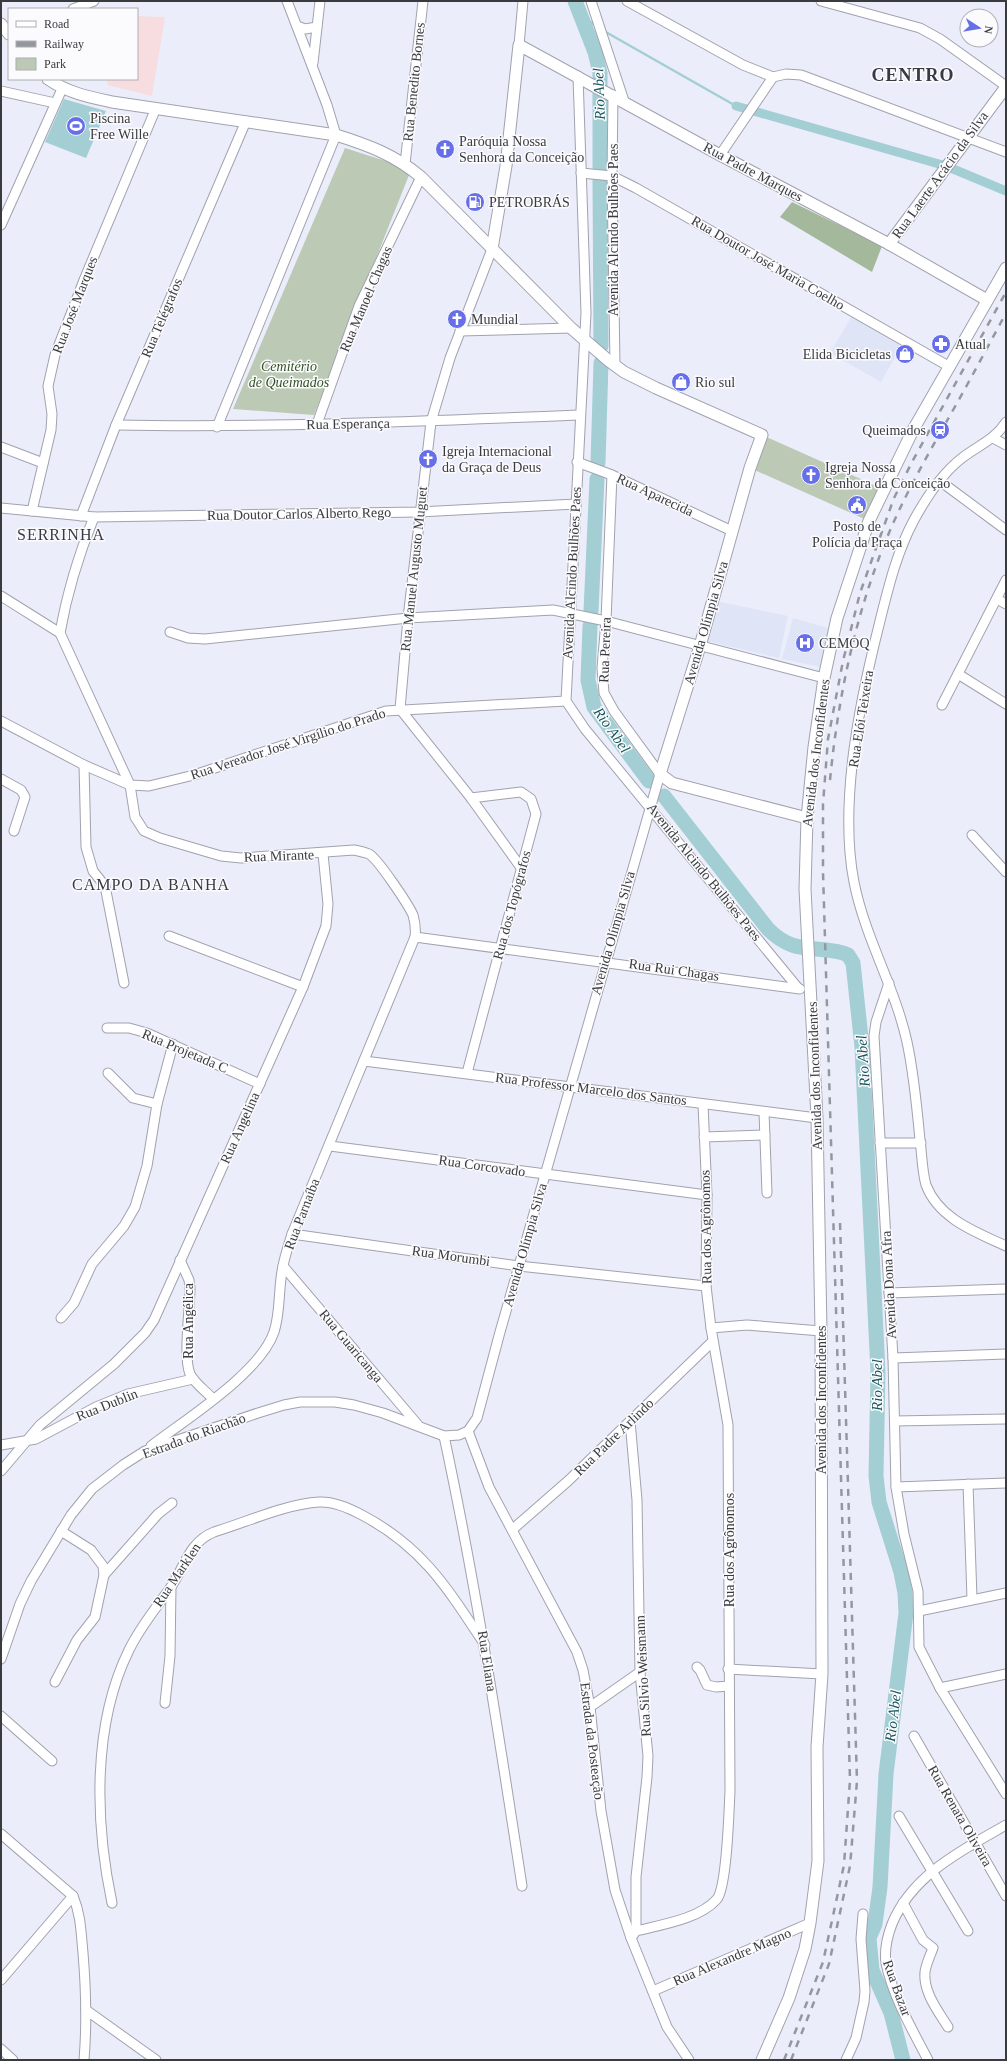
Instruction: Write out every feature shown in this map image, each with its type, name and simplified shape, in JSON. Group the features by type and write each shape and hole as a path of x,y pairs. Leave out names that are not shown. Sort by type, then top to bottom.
{"main road":[{"path":"1,24 8,32"},
{"name":"Rua Padre Marques","path":"519,45 612,94 720,155 889,244 987,300"},
{"name":"Rua Manuel Augusto Muguet","path":"492,249 506,166 519,45"},
{"path":"50,80 62,88 79,95 336,136 369,145 405,164 421,177 571,328 612,363"},
{"name":"Rua Laerte Acácio da Silva","path":"889,244 967,137 1006,87"},
{"name":"Avenida dos Inconfidentes","path":"762,2060 789,1998 805,1949 818,1861 817,1747 822,1674 821,1331 817,1118 812,995 805,889 807,818 814,747 824,678 847,585 869,521 883,489 913,430 1006,268"},
{"name":"Avenida Olímpia Silva","path":"612,363 656,388 762,435 750,468 700,646 659,777"},
{"name":"Rua Pereira","path":"659,777 672,783 807,818"}],"street":[{"path":"76,8 94,1"},
{"path":"218,427 336,136 313,65 287,1"},
{"path":"313,65 320,1"},
{"name":"Rua Benedito Bornes","path":"405,164 423,1"},
{"name":"Rua Manuel Augusto Muguet","path":"519,45 523,1"},
{"path":"591,1 624,101"},
{"path":"626,1 729,58 773,77 786,74 801,75 1006,152"},
{"path":"821,1 920,28 940,39 1006,87"},
{"path":"297,26 309,29 317,27"},
{"path":"720,155 773,77"},
{"name":"Avenida Alcindo Bulhões Paes","path":"582,78 585,173 586,313 588,344 580,415 581,464 576,504 566,701 585,729 651,802 798,988"},
{"path":"1,225 62,88"},
{"path":"1,91 55,103"},
{"name":"Avenida Alcindo Bulhões Paes","path":"612,94 610,175 612,363"},
{"name":"Rua José Marques","path":"32,511 52,421 48,386 55,355 84,280 156,108"},
{"name":"Rua Telégrafos","path":"81,516 116,426 246,121"},
{"name":"Rua Doutor José Maria Coelho","path":"585,173 610,175 950,367"},
{"name":"Rua Manoel Chagas","path":"317,424 360,306 421,177"},
{"name":"Rua Manuel Augusto Muguet","path":"400,710 419,512 431,422 439,389 492,249"},
{"path":"460,331 571,328"},
{"name":"Rua Esperança","path":"116,426 218,427 431,422 580,415"},
{"name":"Rua Elói Teixeira","path":"1006,422 993,438 962,458 940,481 914,521 893,575 871,656 853,766 849,822 854,883 876,951 899,1010 908,1043 924,1178 932,1199 946,1214 956,1222 1006,1246"},
{"path":"993,438 1006,445"},
{"path":"1,447 42,463"},
{"name":"Rua Aparecida","path":"581,464 609,474 732,531"},
{"name":"Rua Pereira","path":"609,474 603,621 602,668 604,693 614,711 659,777"},
{"path":"940,481 1006,530"},
{"name":"Rua Doutor Carlos Alberto Rego","path":"1,508 94,516 419,512 576,504"},
{"path":"1,596 60,633 64,607 94,516"},
{"path":"942,705 1006,580"},
{"path":"997,599 1006,604"},
{"path":"170,632 188,638 205,639 408,618 553,610 603,621 824,678"},
{"name":"Rua Mirante","path":"60,633 130,785 137,822 144,831 153,836 221,856 235,857 323,854 354,850 370,855 377,861 412,913 415,922 415,937"},
{"path":"958,674 1006,704"},
{"name":"Rua Vereador José Virgílio do Prado","path":"130,785 149,786 174,781 375,714 400,710 566,701"},
{"path":"400,710 471,798 522,869"},
{"path":"1,721 84,765 130,785"},
{"path":"84,765 86,847 93,871 105,886 124,983"},
{"name":"Avenida Olímpia Silva","path":"468,1431 477,1418 545,1174 659,777"},
{"path":"1,779 21,790 25,797 14,831"},
{"name":"Rua dos Topógrafos","path":"467,1073 536,814 531,799 527,795 517,792 471,798"},
{"path":"972,835 1006,872"},
{"name":"Rua Angelina","path":"1,1471 24,1442 40,1425 114,1364 150,1326 303,987 328,920 323,854"},
{"path":"169,936 303,987"},
{"name":"Rua Rui Chagas","path":"415,937 606,961 798,988 812,995"},
{"name":"Rua Parnaíba","path":"145,1451 213,1399 254,1364 269,1343 277,1319 283,1266 292,1234 330,1146 415,937"},
{"name":"Avenida Dona Afra","path":"889,983 876,1022 874,1036 893,1358 896,1487 904,1534 915,1574 919,1611 919,1646 940,1688 1006,1794"},
{"name":"Rua Projetada C","path":"107,1028 137,1030 173,1044 260,1084"},
{"path":"61,1318 74,1303 92,1264 124,1226 135,1207 147,1166 157,1104 173,1044"},
{"name":"Rua Professor Marcelo dos Santos","path":"364,1061 817,1118"},
{"path":"108,1073 133,1098 157,1104"},
{"name":"Rua dos Agrônomos","path":"633,1934 691,1915 712,1903 721,1891 727,1840 730,1791 728,1669 730,1513 728,1425 713,1341 706,1286 706,1195 703,1104"},
{"path":"764,1112 767,1193"},
{"path":"704,1138 765,1135"},
{"path":"880,1144 921,1143"},
{"name":"Rua Corcovado","path":"330,1146 706,1195"},
{"name":"Rua Morumbi","path":"292,1234 519,1266 706,1286"},
{"name":"Rua Angélica","path":"180,1260 189,1280 187,1360 193,1378 213,1399"},
{"name":"Rua Guaricanga","path":"283,1266 418,1426"},
{"path":"889,1293 1006,1289"},
{"path":"711,1328 737,1325 762,1325 821,1331"},
{"name":"Rua Padre Arlindo","path":"512,1529 568,1481 713,1341"},
{"path":"893,1358 1006,1354"},
{"name":"Rua Dublin","path":"1,1445 36,1439 96,1407 128,1394 193,1378"},
{"name":"Estrada do Riachão","path":"1,1659 20,1604 30,1581 81,1501 105,1477 145,1451 271,1409 300,1402 336,1402 354,1405 383,1413 444,1436"},
{"path":"895,1421 1006,1419"},
{"name":"Rua Silvio Weismann","path":"630,1421 637,1500 640,1672 647,1763 636,1877 633,1934"},
{"path":"444,1436 454,1436 468,1431"},
{"name":"Estrada da Posteação","path":"468,1431 489,1487 572,1641 583,1670 590,1707 601,1811 614,1890 633,1934 667,2027 689,2060"},
{"name":"Rua Eliana","path":"444,1436 485,1645 522,1886"},
{"path":"896,1487 1006,1483"},
{"path":"968,1484 972,1598"},
{"name":"Rua Marklen","path":"112,1903 102,1841 101,1764 105,1727 112,1693 129,1650 144,1622 171,1587 195,1544 208,1534 295,1506 315,1502 331,1503 356,1512 377,1523 415,1551 442,1581 485,1645"},
{"path":"104,1575 144,1528 172,1503"},
{"path":"56,1682 77,1640 91,1624 104,1575 102,1566 91,1550 61,1531"},
{"path":"165,1703 170,1656 171,1587"},
{"path":"919,1611 972,1598 1006,1593"},
{"path":"697,1667 707,1685 716,1687 729,1686"},
{"path":"728,1669 822,1674"},
{"path":"590,1707 640,1672"},
{"path":"940,1688 1006,1674"},
{"path":"1,1716 52,1761"},
{"name":"Rua Renata Oliveira","path":"914,1736 1006,1896"},
{"path":"899,1816 968,1931"},
{"name":"Rua Bazar","path":"928,2060 897,1995 886,1964 886,1943 893,1921 903,1903 921,1880 975,1842 1006,1825"},
{"path":"2,1838 73,1896 80,1922 86,2010 84,2060"},
{"path":"1,1980 73,1896"},
{"path":"903,1903 923,1940 933,1948 926,1969 925,1980 928,1992 948,2027"},
{"path":"846,2060 856,2038 864,2002 865,1991 861,1939 864,1914"},
{"name":"Rua Alexandre Magno","path":"653,1991 810,1923"},
{"path":"86,2010 156,2060"},
{"path":"1,2050 13,2060"}],"shaded area":[{"path":"138,16 165,17 152,96 107,85 108,80 138,80"},
{"name":"Piscina Free Wille","path":"64,99 106,111 86,158 45,142"},
{"path":"792,202 882,246 872,272 780,217"},
{"path":"852,316 902,345 881,382 830,353"},
{"path":"716,601 788,616 779,658 707,641"},
{"name":"CEMOQ","path":"793,618 828,628 820,667 782,659"}],"green space":[{"name":"Cemitério de Queimados","path":"345,148 398,165 409,175 314,415 233,409"},
{"path":"762,435 883,489 869,521 750,468"}],"waterway":[{"name":"Rio Abel","path":"575,1 595,52 600,73 600,167"},
{"path":"581,16 595,25"},
{"path":"604,31 736,106"},
{"path":"736,106 946,166 1006,191"},
{"name":"Rio Abel","path":"600,181 601,346"},
{"name":"Rio Abel","path":"598,463 601,363"},
{"name":"Rio Abel","path":"591,611 597,479"},
{"name":"Rio Abel","path":"590,626 588,680 594,707 649,781"},
{"name":"Rio Abel","path":"664,796 768,929 777,937 786,943 795,946 843,953 848,955 853,963 862,1047 878,1372 876,1476 879,1502 901,1572 905,1593 906,1613 886,1774 880,1887 875,1924 869,1938 872,1970 891,2013 903,2060"}],"railway":[{"path":"784,2060 823,1962 844,1865 850,1780 823,872 823,804 828,739 843,661 860,593 894,498 912,462 1006,292"},
{"path":"830,780 833,749 849,658 865,598 875,569 886,540 907,494 1006,313"},
{"path":"791,2060 829,1964 850,1866 857,1781 840,1222"}],"place":[{"name":"Piscina Free Wille","path":"76,126"},
{"name":"Paróquia Nossa Senhora da Conceição","path":"445,149"},
{"name":"PETROBRÁS","path":"475,202"},
{"name":"Mundial","path":"457,319"},
{"name":"Atual","path":"941,344"},
{"name":"Elida Bicicletas","path":"905,354"},
{"name":"Rio sul","path":"681,382"},
{"name":"Queimados","path":"940,430"},
{"name":"Igreja Internacional da Graça de Deus","path":"428,459"},
{"name":"Igreja Nossa Senhora da Conceição","path":"811,475"},
{"name":"Posto de Polícia da Praça","path":"857,505"},
{"name":"CEMOQ","path":"805,643"}],"district":[{"name":"CENTRO","path":"913,75"},
{"name":"SERRINHA","path":"61,534"},
{"name":"CAMPO DA BANHA","path":"151,884"}]}
